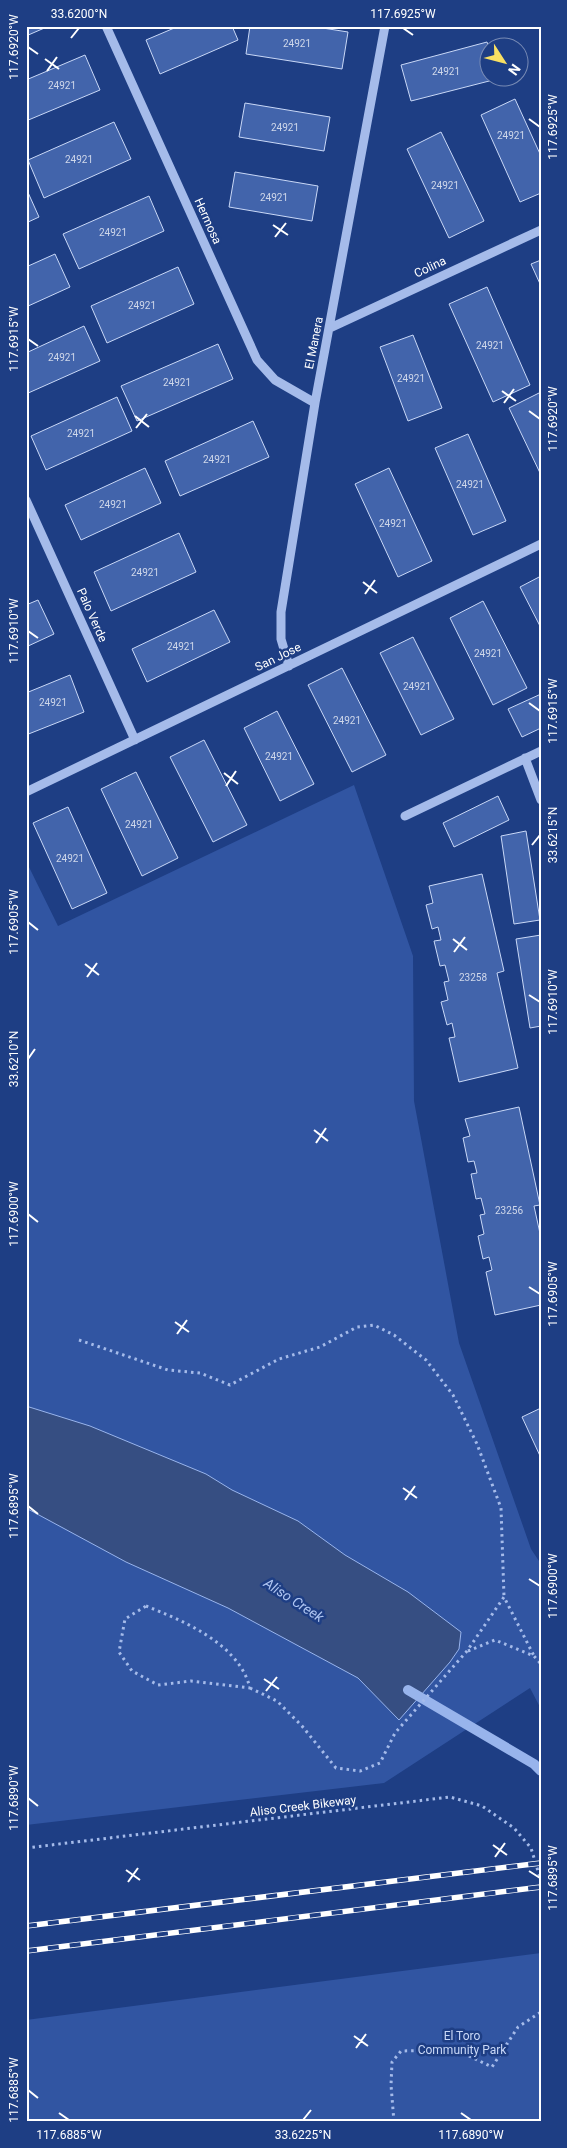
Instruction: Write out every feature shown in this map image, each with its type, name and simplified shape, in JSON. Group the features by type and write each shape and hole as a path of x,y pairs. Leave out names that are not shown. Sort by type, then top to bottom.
{"street":[{"name":"Hermosa","path":"106,26 257,360 275,380 315,403"},
{"name":"El Manera","path":"289,666 281,639 281,612 315,403 385,26"},
{"name":"Colina","path":"330,328 541,230"},
{"name":"Palo Verde","path":"26,500 135,740"},
{"name":"San Jose","path":"26,792 541,544"},
{"path":"405,816 541,751"},
{"path":"525,758 541,800"}],"path":[{"path":"79,1340 168,1370 200,1373 230,1385 279,1358 320,1347 357,1327 374,1325 394,1335 426,1360 453,1395 477,1444 501,1508 504,1597 534,1656 541,1664"},
{"path":"250,1688 247,1674 229,1652 184,1621 146,1606 125,1619 119,1652 132,1672 158,1685 191,1681 250,1688 277,1701 302,1726 336,1768 360,1771 380,1763 395,1733 408,1721 467,1651 504,1597"},
{"path":"467,1651 496,1640 534,1656"},
{"name":"Aliso Creek Bikeway","path":"26,1848 450,1797 482,1806 514,1828 531,1848 541,1881"},
{"path":"394,2122 391,2085 392,2062 401,2051 445,2050 467,2055 492,2068 518,2027 541,2012"}],"green space":[{"path":"354,785 413,956 414,1101 459,1343 531,1549 541,1564 541,1709 530,1688 384,1783 26,1825 26,861 58,926"},
{"name":"El Toro Community Park","path":"541,1953 541,2122 26,2122 26,2020"}],"water":[{"path":"26,1406 90,1426 206,1474 232,1490 298,1521 345,1555 408,1592 461,1632 459,1649 450,1662 399,1720 358,1678 228,1608 126,1562 26,1508"}],"building":[{"path":"26,26 49,26 26,36"},
{"path":"179,26 232,26 238,40 160,74 146,40"},
{"path":"250,26 310,26 348,32 342,69 246,54"},
{"path":"480,44 480,83 411,101 401,65"},
{"path":"85,55 100,90 26,121 26,80"},
{"path":"515,99 541,156 541,193 520,202 481,115"},
{"path":"245,103 330,117 324,151 239,137"},
{"path":"114,122 131,159 44,198 28,160"},
{"path":"441,132 484,221 449,238 407,149"},
{"path":"235,172 318,186 312,221 229,207"},
{"path":"26,188 39,217 26,223"},
{"path":"149,196 164,231 79,269 63,234"},
{"path":"55,254 70,287 26,307 26,267"},
{"path":"541,260 541,286 531,264"},
{"path":"178,267 194,304 107,343 91,306"},
{"path":"487,287 530,385 493,402 449,304"},
{"path":"84,326 100,361 26,394 26,353"},
{"path":"413,335 442,408 408,421 380,347"},
{"path":"218,344 233,379 137,421 121,386"},
{"path":"541,392 541,475 509,408"},
{"path":"117,397 132,431 46,470 31,436"},
{"path":"253,421 269,457 180,496 165,461"},
{"path":"468,434 506,521 473,535 435,448"},
{"path":"145,468 161,503 81,540 65,505"},
{"path":"389,468 432,561 398,577 355,484"},
{"path":"179,533 196,572 111,611 94,572"},
{"path":"541,576 541,628 520,587"},
{"path":"38,600 54,634 26,647 26,605"},
{"path":"483,601 527,688 493,705 450,618"},
{"path":"214,610 230,642 147,682 132,649"},
{"path":"413,637 454,719 421,735 380,653"},
{"path":"342,668 386,755 352,772 308,685"},
{"path":"70,675 84,712 26,735 26,693"},
{"path":"541,694 541,728 522,737 508,709"},
{"path":"277,711 314,784 280,801 244,728"},
{"path":"204,740 247,825 213,842 170,757"},
{"path":"136,772 178,858 142,876 101,789"},
{"path":"498,796 509,820 454,847 443,823"},
{"path":"68,807 107,893 72,909 33,823"},
{"path":"526,831 540,920 514,924 501,836"},
{"path":"482,874 504,971 497,973 518,1068 459,1082 449,1038 455,1037 452,1023 447,1025 441,1002 448,1000 444,982 449,981 445,965 440,966 434,941 441,940 438,927 432,929 426,905 433,903 429,886"},
{"path":"541,935 541,1026 530,1028 516,939"},
{"path":"519,1107 540,1205 534,1206 541,1238 541,1305 495,1315 486,1272 492,1270 489,1257 483,1259 478,1236 484,1234 480,1215 485,1214 481,1198 476,1199 471,1174 477,1173 474,1161 468,1162 463,1138 470,1136 465,1119"},
{"path":"541,1408 541,1458 522,1417"}],"waterway":[{"name":"Aliso Creek","path":"408,1690 534,1764 541,1771"}],"railway":[{"path":"26,1926 541,1863"},
{"path":"26,1951 541,1887"}]}
